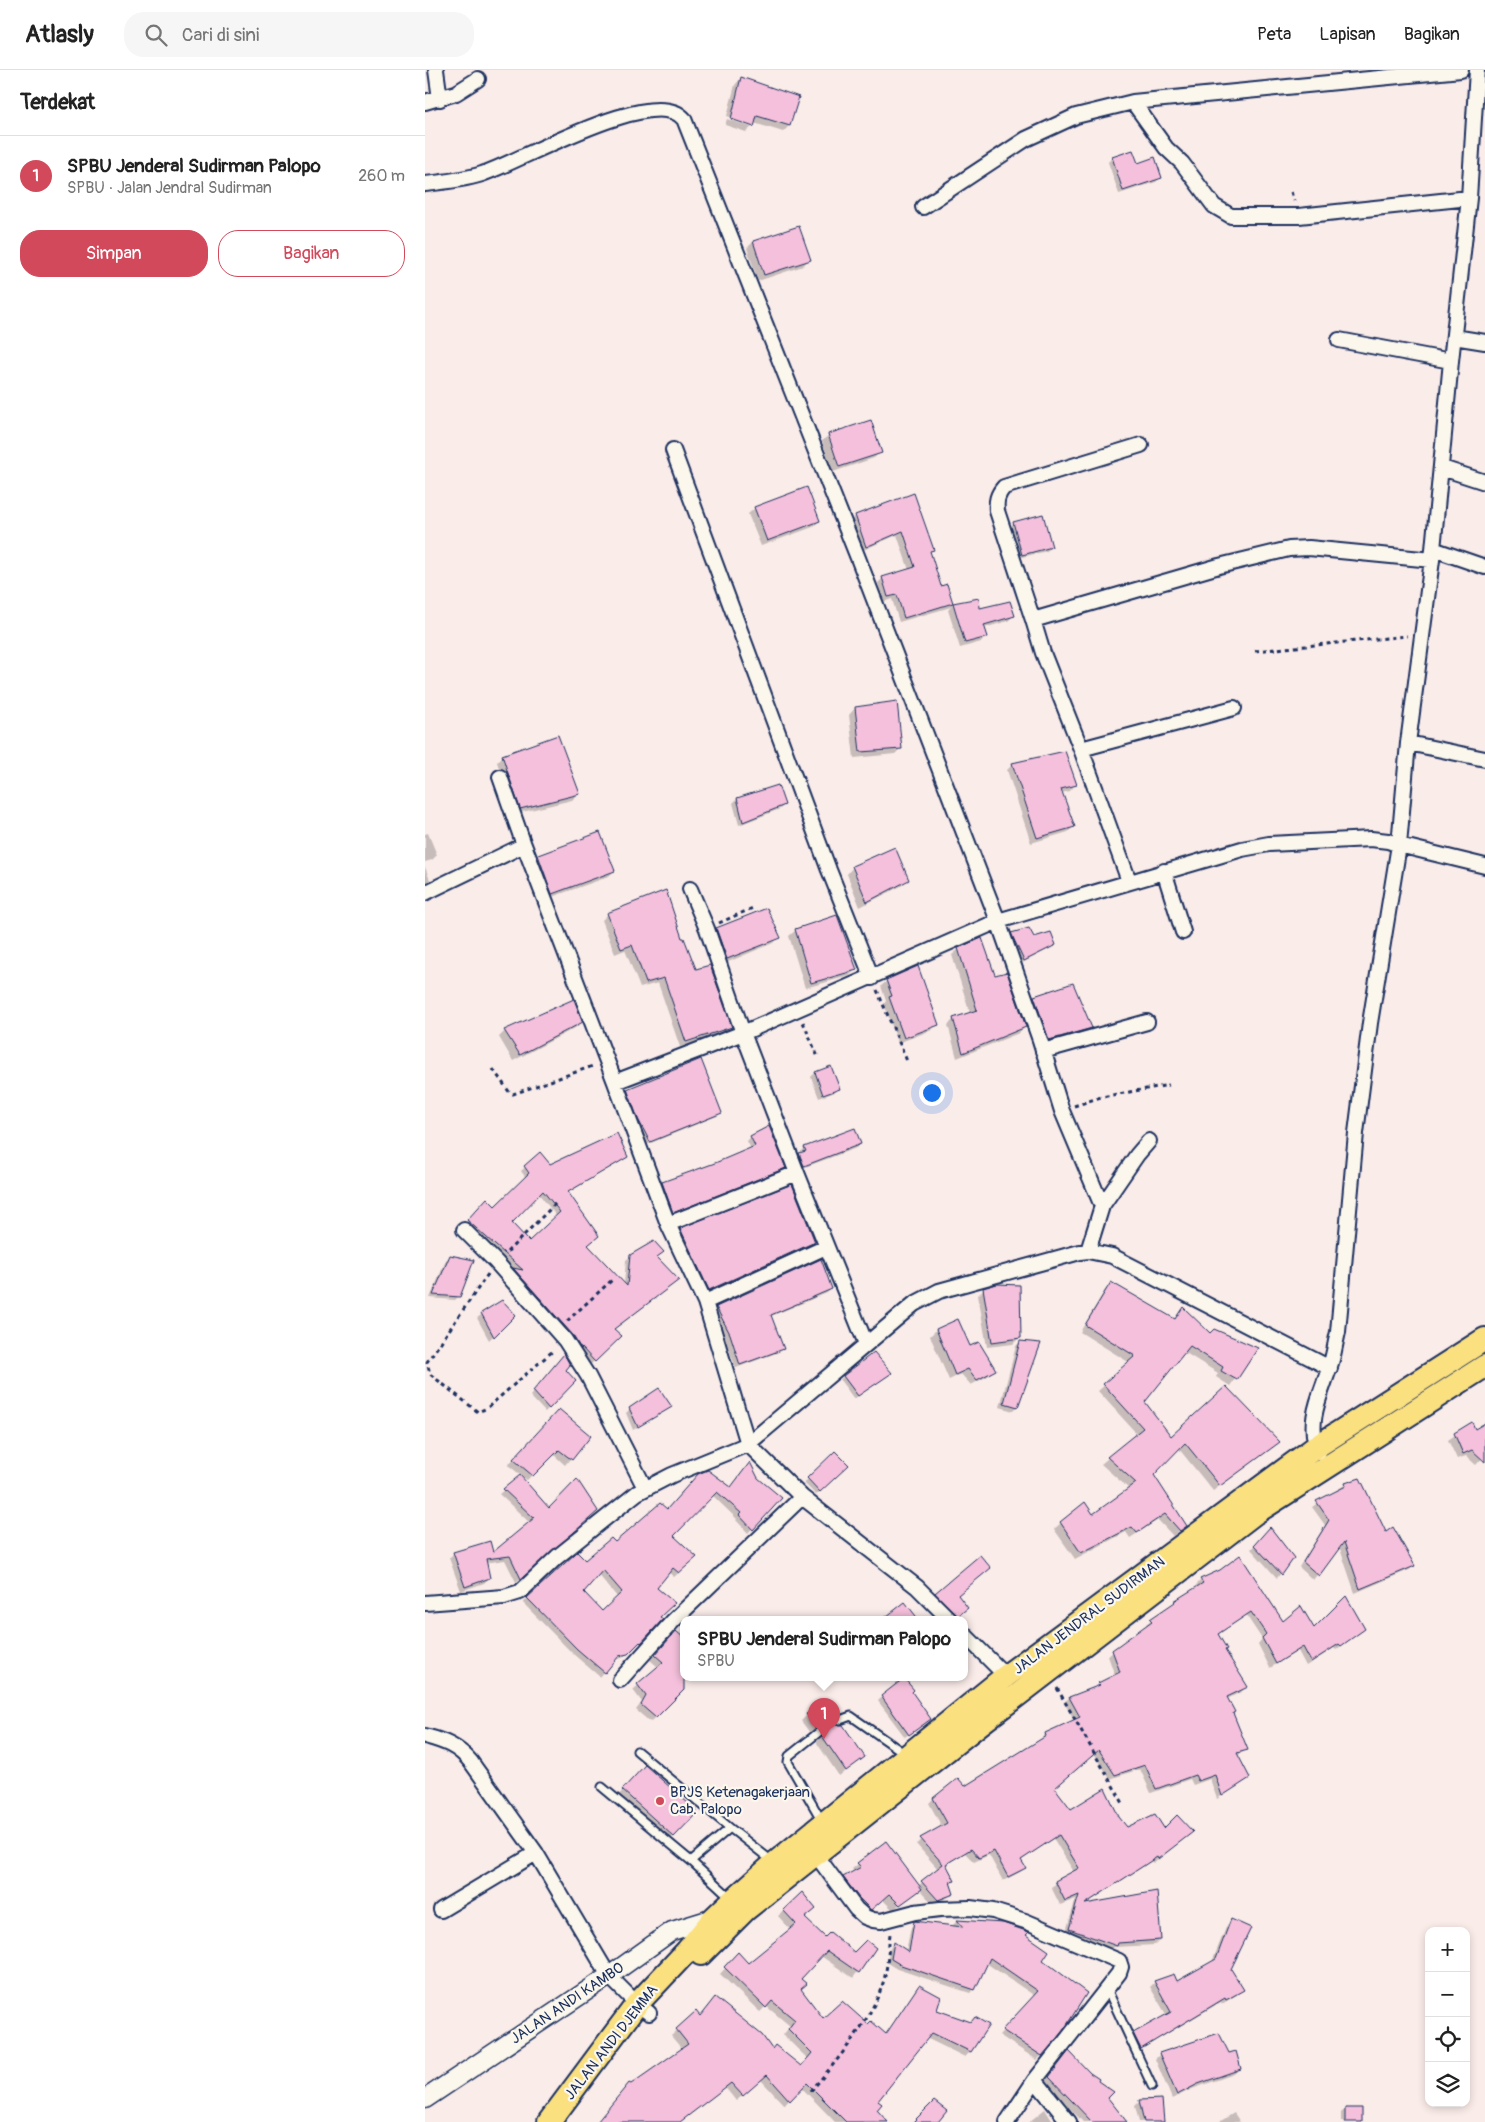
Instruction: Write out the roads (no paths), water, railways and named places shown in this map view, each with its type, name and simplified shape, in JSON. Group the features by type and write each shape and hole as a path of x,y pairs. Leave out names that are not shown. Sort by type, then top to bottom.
{"highway":[{"name":"JALAN JENDRAL SUDIRMAN","path":"720,1923 745,1910 816,1856 1048,1672 1255,1513 1316,1447 1485,1339"},
{"name":"JALAN JENDRAL SUDIRMAN","path":"720,1923 733,1900 775,1863 1006,1676 1284,1481 1326,1467 1485,1366"},
{"name":"JALAN ANDI DJEMMA","path":"549,2122 643,2008 687,1951 720,1923"},
{"name":"JALAN ANDI DJEMMA","path":"567,2122 643,2008"}],"street":[{"path":"436,70 440,99"},
{"path":"923,208 1026,140 1076,116 1133,102 1461,70"},
{"path":"1326,1467 1316,1447 1315,1414 1319,1395 1330,1368 1338,1332 1356,1133 1368,1042 1399,845 1408,743 1423,635 1442,468 1451,361 1469,198 1477,70"},
{"path":"425,102 456,93 478,79"},
{"path":"1133,102 1166,148 1182,163 1214,206 1231,216 1299,216 1469,198"},
{"path":"425,184 459,180 483,174 589,127 641,112 674,110 684,119 855,549 997,921 1062,1111 1102,1206"},
{"path":"1454,337 1485,342"},
{"path":"1339,340 1451,361"},
{"path":"1129,881 1046,660 999,519 997,502 999,492 1004,487 1141,445"},
{"path":"673,450 829,870 872,978"},
{"path":"1442,468 1485,482"},
{"path":"1033,620 1219,566 1289,549 1309,548 1433,554 1485,567"},
{"path":"1081,749 1234,708"},
{"path":"1408,743 1485,758"},
{"path":"500,777 524,845 608,1060 668,1224 705,1302 748,1444 803,1497 917,1587 946,1616"},
{"path":"615,1082 798,1010 997,921 1242,849 1269,844 1371,838 1485,866"},
{"path":"425,893 524,845"},
{"path":"1164,871 1183,932"},
{"path":"690,888 707,929 743,1033 797,1173 866,1344"},
{"path":"1043,1051 1147,1022"},
{"path":"1088,1250 1102,1206 1137,1154 1149,1141"},
{"path":"668,1224 797,1173"},
{"path":"464,1230 496,1262 562,1335 588,1376 645,1488"},
{"path":"705,1302 826,1247"},
{"path":"425,1604 505,1597 520,1592 557,1557 645,1488 748,1444 914,1304 939,1291 1035,1263 1088,1250 1112,1256 1330,1368"},
{"path":"620,1680 673,1621 803,1497"},
{"path":"968,1638 1006,1676"},
{"path":"425,1736 445,1741 461,1750 536,1853 609,1976 643,2008"},
{"path":"441,1910 536,1853"},
{"path":"816,1856 856,1909 865,1917 881,1921 915,1912 971,1908 1002,1914 1078,1942 1119,1961 1121,1967 1107,1989 1035,2080 1007,2122"},
{"name":"JALAN ANDI KAMBO","path":"425,2099 609,1976 672,1931 720,1923"},
{"path":"1035,2080 1069,2122"}],"lane":[{"path":"839,1720 851,1716 907,1756"},
{"path":"819,1732 789,1756 788,1762 823,1824"},
{"path":"637,1751 775,1863"},
{"path":"602,1787 691,1861 733,1900"},
{"path":"691,1861 730,1828"},
{"path":"1107,1989 1152,2086"}],"place":[{"name":"SPBU Jenderal Sudirman Palopo","path":"824,1739"},
{"name":"BPJS Ketenagakerjaan Cab. Palopo","path":"660,1801"}]}
